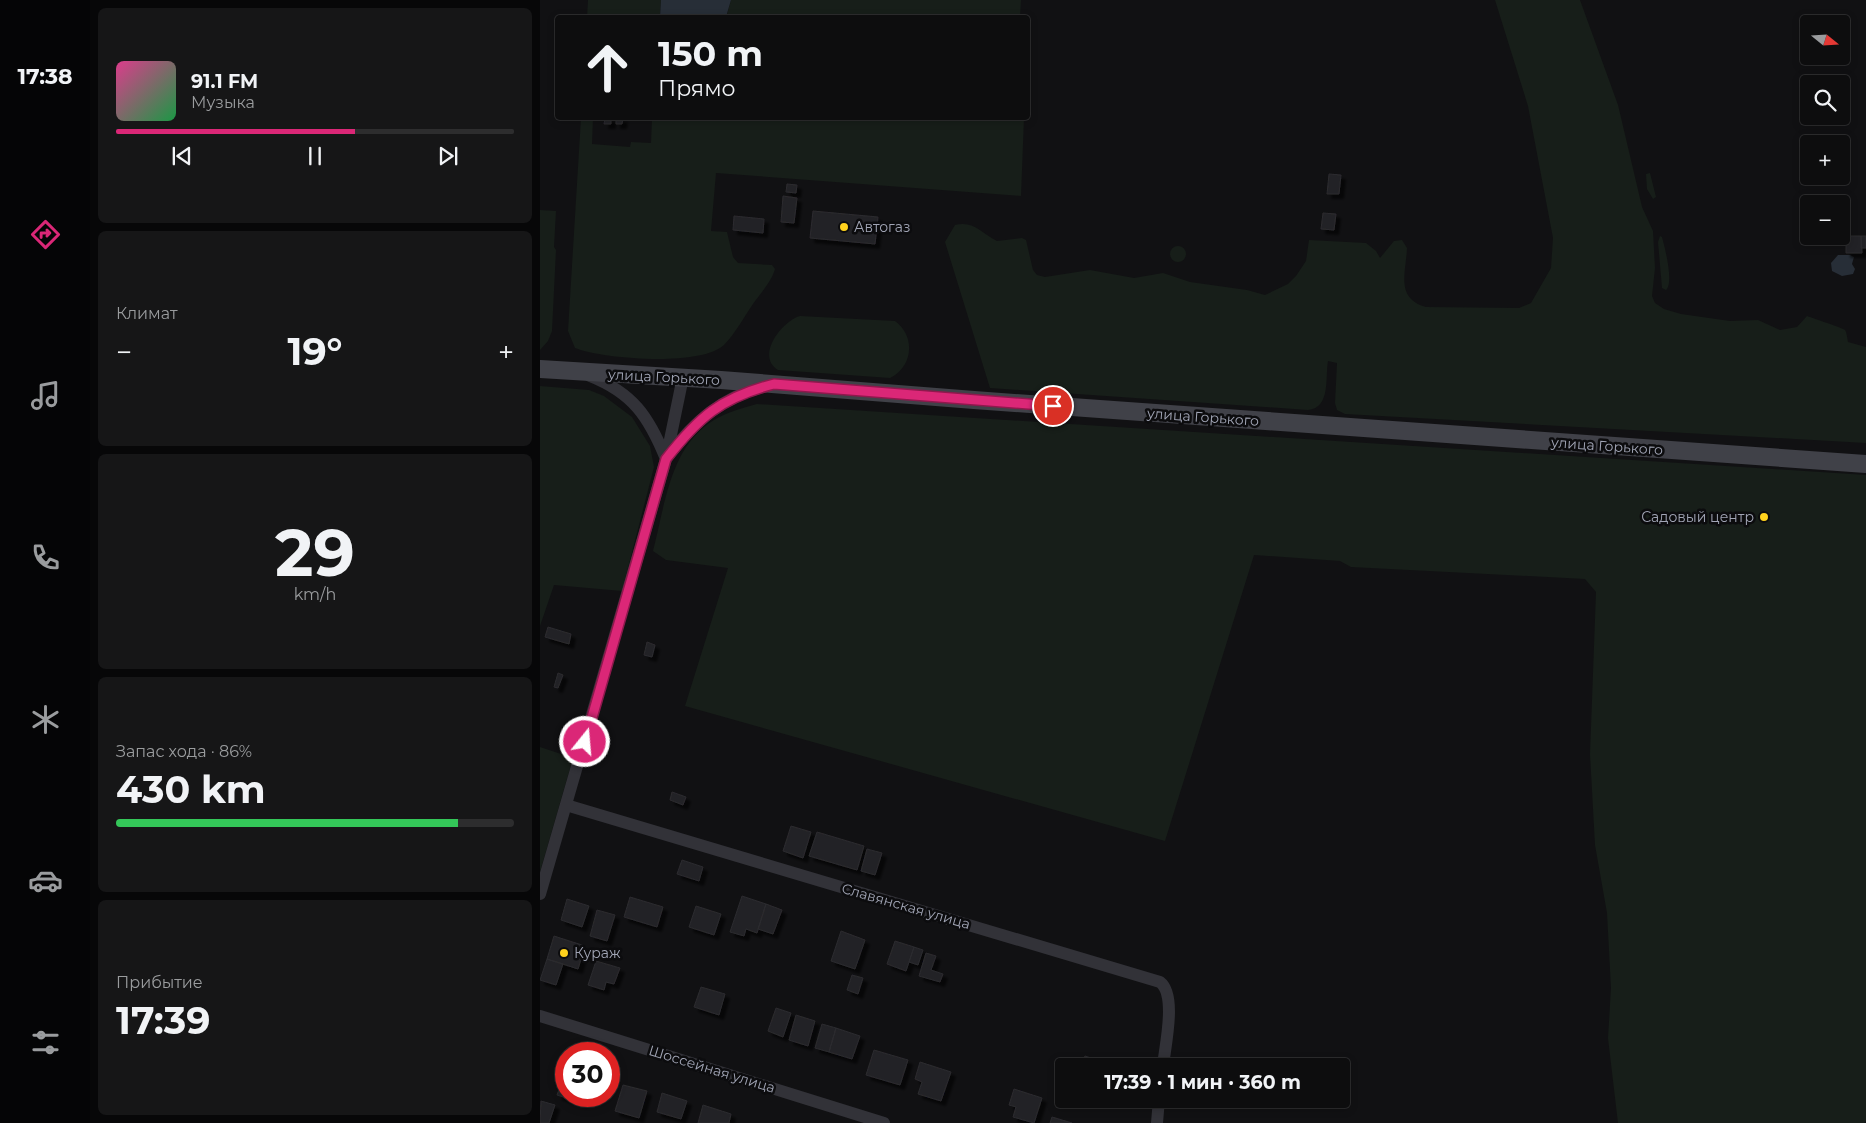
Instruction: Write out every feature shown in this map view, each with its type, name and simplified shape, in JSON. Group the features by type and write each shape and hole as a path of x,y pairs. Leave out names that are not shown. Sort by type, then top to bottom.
{"main road":[{"name":"улица Горького","path":"540,369 683,377 1866,464"}],"street":[{"path":"581,372 612,386 630,399 650,423 666,459"},
{"path":"540,894 666,459 683,377"},
{"path":"666,459 683,437 718,405 735,396 774,384"},
{"name":"Славянская улица","path":"566,805 1160,982 1169,992 1164,1058"},
{"name":"Шоссейная улица","path":"540,1016 884,1123"},
{"path":"1157,1123 1159,1108"}],"shaded area":[{"path":"588,0 661,0 660,15 587,15"},
{"path":"661,0 731,0 727,15 660,15"},
{"path":"731,0 1021,0 1020,15 727,15"},
{"path":"1495,0 1580,0 1618,105 1642,207 1653,231 1655,268 1652,296 1655,303 1664,309 1681,314 1730,321 1758,320 1780,330 1797,327 1807,316 1845,330 1848,342 1866,347 1866,443 1345,414 1337,410 1335,403 1337,363 1328,361 1324,398 1315,408 1308,410 990,388 945,242 955,225 967,224 973,226 997,241 1022,238 1026,240 1033,270 1037,275 1045,277 1090,270 1134,278 1163,273 1190,282 1247,290 1265,295 1288,284 1296,276 1306,261 1309,240 1366,243 1376,251 1380,258 1394,241 1402,240 1407,248 1404,284 1410,298 1416,303 1426,307 1519,308 1531,303 1551,268 1553,238 1528,106"},
{"path":"581,120 593,120 592,144 630,147 631,142 651,143 652,120 1024,120 1021,196 716,173 711,231 727,232 733,257 738,263 772,265 775,269 769,283 728,341 712,352 695,356 674,359 628,358 588,352 575,348 568,331"},
{"path":"1650,173 1656,197 1653,199 1647,189 1646,174"},
{"path":"540,210 556,211 554,247 556,250 552,331 548,341 540,350"},
{"path":"1660,236 1662,237 1667,257 1669,273 1666,290 1662,288 1658,242"},
{"path":"1178,246 1186,254 1178,262 1170,254"},
{"path":"1838,255 1854,257 1852,264 1855,269 1853,274 1842,276 1832,271 1831,263"},
{"path":"800,316 895,321 902,327 909,343 907,359 898,373 890,378 778,370 772,364 769,356 770,348 779,332 793,319"},
{"path":"540,386 589,390 604,396 632,417 650,446 654,467 622,591 554,585 540,626"},
{"path":"757,404 1866,475 1866,1121 1864,1123 1618,1123 1608,1038 1611,988 1607,913 1595,845 1590,754 1596,592 1585,579 1351,567 1340,561 1254,555 1165,841 685,706 728,568 666,560 653,551 661,515 679,461 699,431 724,415"},
{"path":"540,747 573,758 540,872"}],"building":[{"path":"605,120 611,120 611,124 604,124"},
{"path":"616,120 623,120 622,124 616,124"},
{"path":"1329,174 1341,175 1339,194 1327,194"},
{"path":"787,184 797,185 796,193 786,192"},
{"path":"783,196 797,198 794,223 781,222"},
{"name":"Автогаз","path":"813,211 878,217 875,244 810,238"},
{"path":"1323,213 1336,214 1334,230 1321,229"},
{"path":"734,216 764,219 763,233 733,230"},
{"path":"1850,236 1861,236 1862,253 1846,253 1846,245 1850,245"},
{"path":"1861,236 1866,236 1866,248 1861,248"},
{"path":"548,627 571,634 569,644 545,637"},
{"path":"647,642 655,645 652,657 644,655"},
{"path":"558,673 563,675 558,688 554,687"},
{"path":"672,792 686,797 683,805 670,800"},
{"path":"791,826 811,832 803,858 783,851"},
{"path":"817,832 864,846 857,870 809,856"},
{"path":"867,849 882,853 875,875 861,871"},
{"path":"682,860 703,867 699,881 677,874"},
{"path":"742,896 766,904 757,933 746,929 744,936 730,932"},
{"path":"630,897 663,907 657,927 624,917"},
{"path":"567,899 589,906 582,927 561,920"},
{"path":"766,904 782,910 773,934 758,929"},
{"path":"696,906 721,914 714,935 689,927"},
{"path":"597,910 615,915 607,941 590,936"},
{"path":"841,931 865,940 855,969 831,961"},
{"path":"554,936 585,946 578,969 547,959"},
{"path":"895,941 914,947 906,971 887,964"},
{"path":"914,947 923,950 918,965 909,962"},
{"path":"926,953 936,956 931,970 943,974 940,982 919,976"},
{"path":"547,959 563,964 556,985 540,980"},
{"path":"596,961 620,968 614,984 606,982 604,990 588,985"},
{"path":"852,975 863,978 858,994 847,990"},
{"path":"701,987 725,994 719,1015 694,1007"},
{"path":"776,1008 791,1013 783,1037 768,1031"},
{"path":"796,1015 815,1021 808,1046 789,1040"},
{"path":"822,1024 836,1028 829,1052 815,1048"},
{"path":"836,1028 860,1036 852,1059 829,1052"},
{"path":"874,1050 908,1060 900,1085 866,1075"},
{"path":"920,1062 951,1072 941,1101 918,1094 922,1082 915,1079"},
{"path":"623,1085 647,1091 639,1118 615,1111 616,1107 620,1107 620,1095"},
{"path":"1014,1089 1042,1098 1034,1123 1013,1117 1016,1107 1009,1105"},
{"path":"662,1093 687,1101 681,1119 657,1112"},
{"path":"541,1101 555,1105 549,1123 540,1123"},
{"path":"703,1105 731,1114 729,1123 698,1123"},
{"path":"1052,1117 1072,1123 1050,1123"}],"place":[{"name":"Автогаз","path":"844,227"},
{"name":"Садовый центр","path":"1764,517"},
{"name":"Кураж","path":"564,953"}],"route":[{"path":"585,742 666,459 683,437 718,405 735,396 774,384 1053,406"}]}
